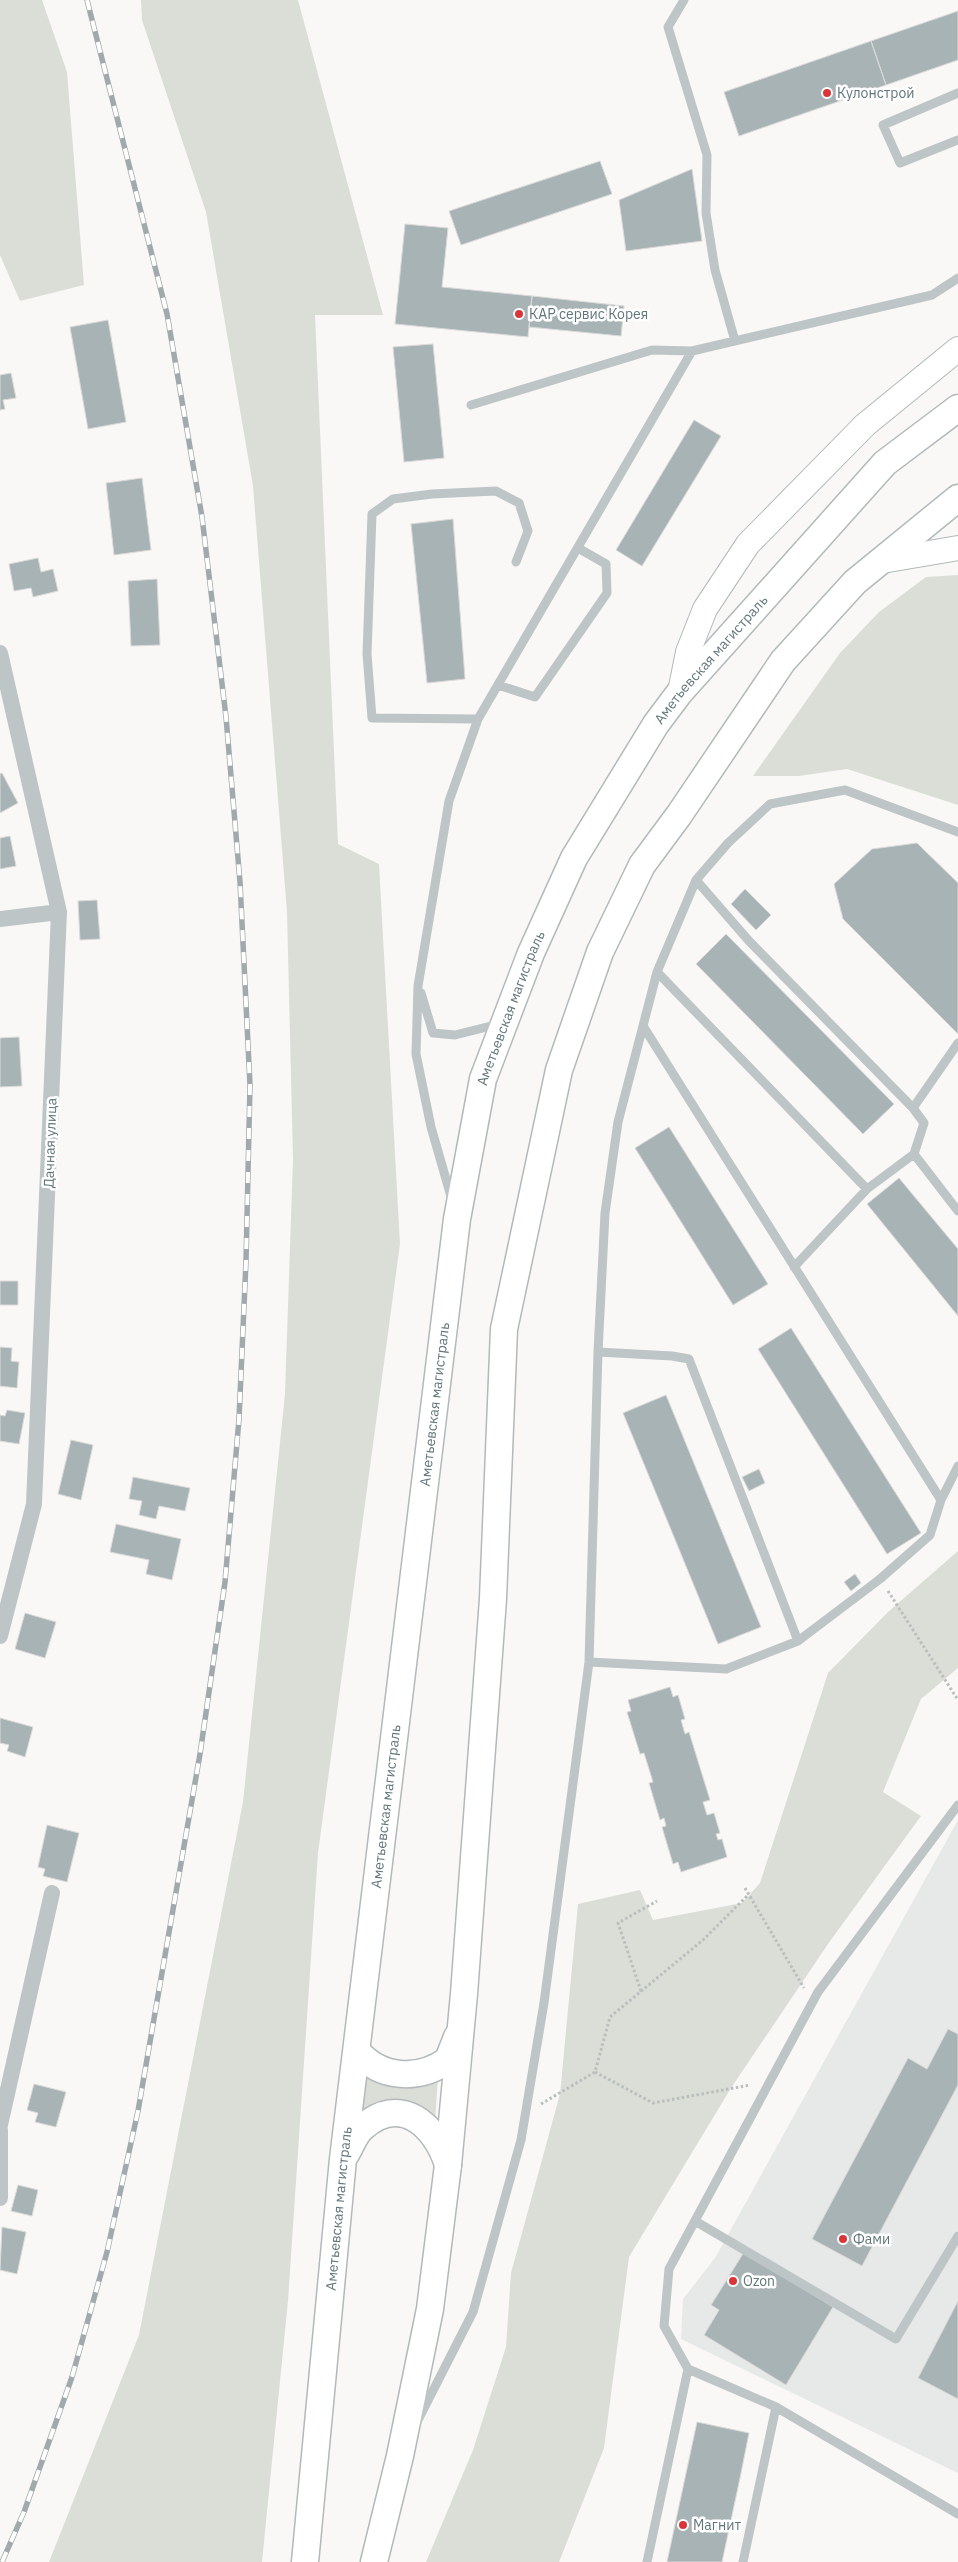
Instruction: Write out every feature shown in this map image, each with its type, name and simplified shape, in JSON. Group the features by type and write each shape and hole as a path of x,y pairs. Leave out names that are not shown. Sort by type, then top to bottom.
{"main road":[{"path":"680,692 688,652 705,609 748,544 865,426 958,349"},
{"name":"Аметьевская магистраль","path":"305,2562 343,2159 457,1219 483,1079 503,1023 574,858 656,724 680,692 885,463 958,408"},
{"path":"374,2562 400,2456 430,2309 448,2165 462,2022 493,1598 504,1329 559,1070 600,952 642,865 783,661 855,582 958,498"},
{"path":"882,561 958,548"},
{"path":"357,2051 373,2067 401,2074 420,2074 448,2060 462,2022"},
{"path":"343,2159 361,2129 376,2118 404,2112 414,2117 435,2137 443,2149 448,2165"}],"street":[{"name":"Дачная улица","path":"0,653 59,912 34,1504 0,1636"},
{"path":"0,918 59,912"},
{"path":"0,2125 52,1893"},
{"path":"0,2130 0,2198"}],"lane":[{"path":"684,0 668,27 707,155 706,213 715,270 735,341"},
{"path":"958,93 883,125 900,163 958,140"},
{"path":"471,405 652,350 692,351 932,295 958,278"},
{"path":"457,1219 431,1127 416,1054 418,986 449,801 478,719 692,351"},
{"path":"478,719 372,718 368,654 372,514 393,499 432,494 496,491 519,503 528,531 516,562"},
{"path":"498,685 535,697 607,593 606,564 578,548"},
{"path":"400,2456 474,2312 521,2140 544,2003 589,1662 598,1352 608,1194 618,1122 657,972 696,880 728,843 770,804 845,790 958,832"},
{"path":"696,880 748,942 914,1108 924,1123 914,1154 867,1189 794,1267"},
{"path":"657,972 867,1189"},
{"path":"418,986 433,1033 455,1035 503,1023"},
{"path":"643,1026 941,1500"},
{"path":"914,1108 958,1043"},
{"path":"914,1154 958,1211"},
{"path":"598,1352 672,1356 689,1359 798,1641"},
{"path":"589,1662 726,1669 798,1641 880,1579 930,1535 941,1500 958,1466"},
{"path":"958,1805 812,2002 669,2269 664,2326 688,2369 776,2407 958,2514"},
{"path":"695,2221 896,2339 958,2236"},
{"path":"647,2562 688,2369"},
{"path":"743,2562 776,2407"}],"path":[{"path":"880,1579 958,1700"},
{"path":"745,1888 812,2002"},
{"path":"541,2105 595,2072 610,2017 703,1940 749,1894"},
{"path":"641,1991 618,1923 657,1900"},
{"path":"595,2072 653,2103 769,2082"}],"shaded area":[{"path":"0,0 42,0 67,72 84,285 20,301 0,255"},
{"path":"141,0 298,0 383,315 315,315 338,844 379,864 400,1244 318,1853 288,2301 262,2562 49,2562 139,2335 243,1802 285,1394 293,1159 287,912 253,486 206,212 142,20"},
{"path":"958,575 958,805 847,769 799,776 753,776 840,653 879,612 926,577"},
{"path":"958,1551 958,1668 921,1699 883,1792 921,1816 828,1944 731,2088 629,2257 604,2448 559,2562 426,2562 473,2450 506,2347 511,2273 560,2094 578,1904 640,1890 653,1920 742,1903 760,1883 828,1673 888,1612"},
{"path":"958,1820 958,2473 681,2339 683,2299 715,2258"},
{"path":"367,2073 385,2083 402,2088 419,2086 438,2077 435,2123 362,2112"}],"building":[{"path":"958,11 958,60 886,85 871,41"},
{"path":"871,41 886,85 739,136 724,92"},
{"path":"600,161 612,194 461,245 449,211"},
{"path":"692,169 702,241 626,251 619,200"},
{"path":"405,224 448,228 442,287 532,296 528,337 395,324"},
{"path":"532,296 624,306 621,336 529,327"},
{"path":"108,320 126,422 88,429 70,327"},
{"path":"433,344 444,458 404,462 393,347"},
{"path":"11,373 16,398 3,400 5,409 0,410 0,375"},
{"path":"694,420 721,436 642,566 616,550"},
{"path":"142,478 151,550 114,555 106,483"},
{"path":"453,519 465,679 427,683 411,524"},
{"path":"38,558 41,572 53,569 58,591 33,597 31,588 14,591 9,564"},
{"path":"157,579 160,645 131,646 128,581"},
{"path":"2,773 18,803 0,813 0,774"},
{"path":"10,836 16,866 0,869 0,838"},
{"path":"917,843 958,883 958,1034 843,919 834,884 872,849"},
{"path":"745,889 771,915 756,930 731,904"},
{"path":"97,900 100,939 80,940 78,901"},
{"path":"726,934 894,1104 863,1134 696,964"},
{"path":"19,1037 22,1086 0,1087 0,1038"},
{"path":"669,1127 768,1284 733,1305 635,1148"},
{"path":"899,1178 958,1249 958,1316 867,1204"},
{"path":"0,1281 18,1281 18,1305 0,1305"},
{"path":"791,1328 921,1533 887,1554 758,1349"},
{"path":"0,1347 12,1348 11,1361 19,1362 17,1388 0,1386"},
{"path":"666,1395 761,1627 718,1644 623,1413"},
{"path":"7,1410 25,1413 19,1444 0,1441 0,1415 5,1416"},
{"path":"71,1440 93,1445 81,1500 58,1494"},
{"path":"759,1469 765,1483 749,1491 742,1477"},
{"path":"133,1477 190,1488 185,1511 159,1506 156,1519 139,1515 142,1501 129,1499"},
{"path":"116,1524 181,1539 172,1580 146,1574 149,1560 110,1552"},
{"path":"855,1574 861,1583 851,1591 844,1582"},
{"path":"25,1613 56,1622 45,1658 15,1649"},
{"path":"670,1687 673,1697 678,1695 685,1719 681,1720 685,1734 689,1732 710,1800 703,1802 707,1815 714,1813 720,1833 716,1834 718,1840 722,1839 727,1857 681,1872 678,1862 673,1864 662,1827 666,1826 664,1818 660,1820 649,1783 653,1782 644,1753 640,1754 627,1712 631,1711 628,1700"},
{"path":"0,1718 33,1727 25,1757 7,1751 9,1745 0,1743"},
{"path":"47,1825 79,1833 67,1882 43,1876 45,1869 38,1867"},
{"path":"948,2029 958,2034 958,2085 862,2266 812,2239 908,2058 927,2069"},
{"path":"34,2084 66,2092 56,2127 35,2122 38,2113 27,2110"},
{"path":"18,2185 38,2190 32,2216 11,2211"},
{"path":"2,2227 26,2232 17,2274 0,2270"},
{"path":"744,2252 833,2307 786,2385 704,2335 719,2310 711,2305"},
{"path":"958,2301 958,2399 918,2378"},
{"path":"697,2422 749,2433 722,2562 667,2562"}],"railway":[{"path":"2,2562 24,2512 72,2377 107,2252 138,2111 200,1754 225,1582 239,1419 246,1261 250,1085 240,882 226,717 202,517 167,314 87,0"}],"place":[{"name":"Кулонстрой","path":"827,93"},
{"name":"КАР сервис Корея","path":"519,314"},
{"name":"Фами","path":"843,2239"},
{"name":"Ozon","path":"733,2281"},
{"name":"Магнит","path":"683,2525"}]}
